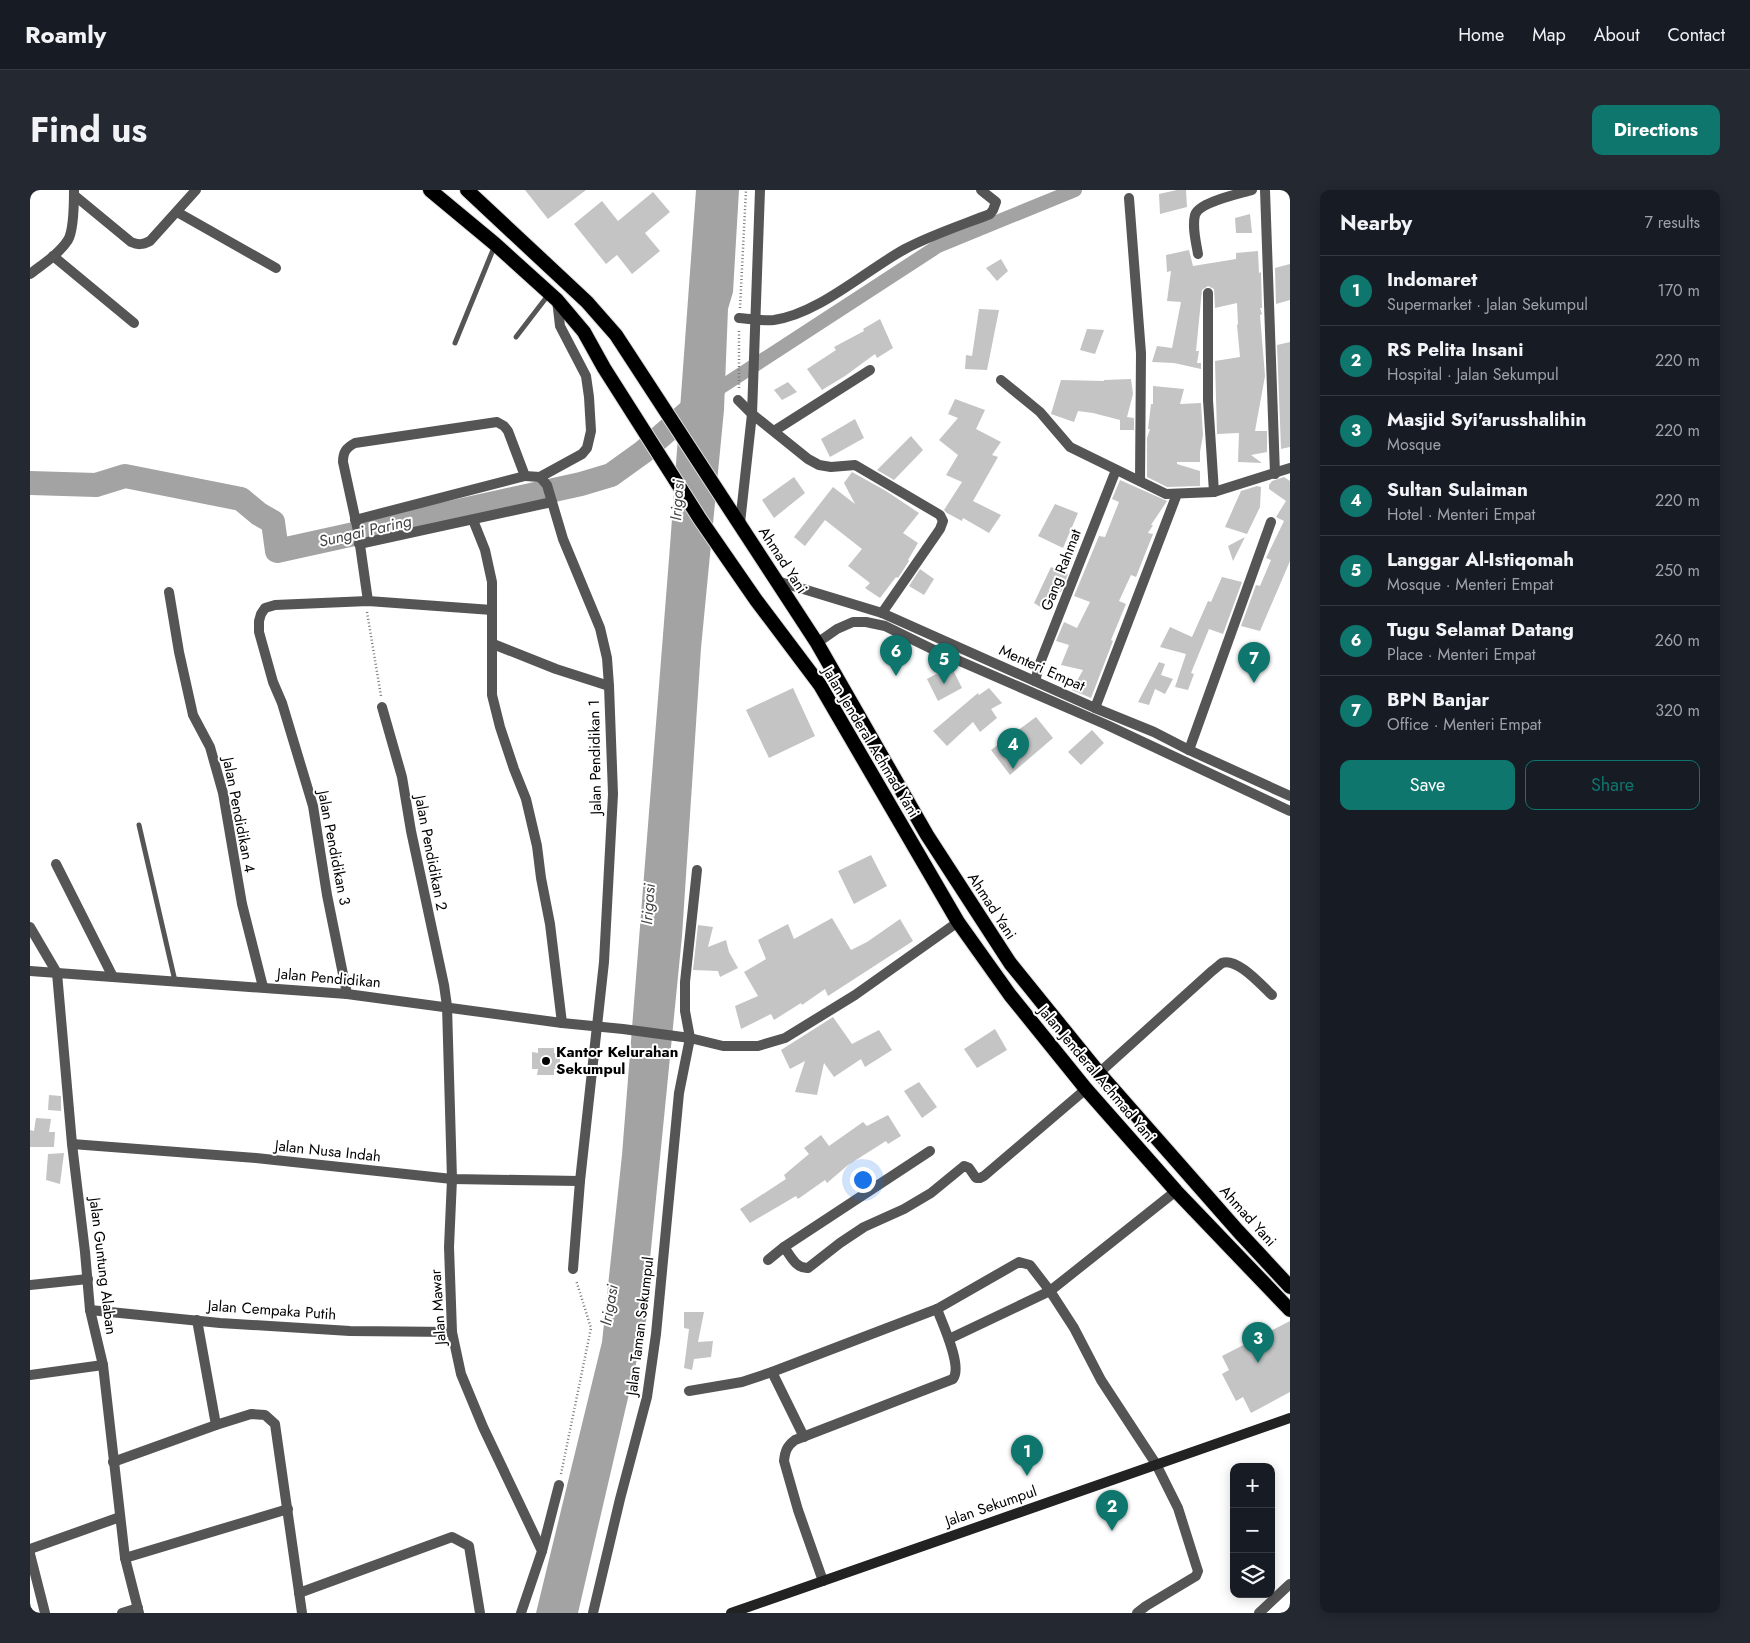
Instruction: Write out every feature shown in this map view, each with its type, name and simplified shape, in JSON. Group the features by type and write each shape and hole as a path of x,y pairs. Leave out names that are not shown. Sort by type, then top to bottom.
{"highway":[{"name":"Jalan Jenderal Achmad Yani","path":"430,190 495,244 553,296 584,332 604,368 700,519 756,600 820,686 958,922 1010,995 1086,1089 1176,1191 1290,1310"},
{"name":"Ahmad Yani","path":"467,190 587,302 616,335 817,643 927,835 1010,963 1099,1073 1238,1231 1290,1287"},
{"path":"870,769 886,763"},
{"path":"888,802 903,794"}],"main road":[{"name":"Jalan Sekumpul","path":"735,1612 1290,1418"}],"street":[{"path":"74,193 131,242 138,245 150,241 196,190"},
{"path":"740,523 752,414 760,190"},
{"path":"739,318 772,320 788,317 803,311 907,248 990,214 996,202 981,190"},
{"path":"1198,254 1194,228 1195,215 1199,208 1252,190"},
{"path":"1265,190 1275,474"},
{"path":"30,274 53,256 69,239 72,226 74,193"},
{"path":"1129,198 1141,353 1140,481"},
{"path":"176,212 276,268"},
{"path":"53,256 134,323"},
{"path":"1208,293 1208,400 1214,492"},
{"path":"355,520 525,476 544,481 582,454 587,448 591,431 586,376 560,326 553,296"},
{"path":"774,432 870,370"},
{"path":"1002,380 1040,412 1070,447 1166,494 1214,492 1290,468"},
{"path":"738,400 752,414 808,459 819,465 832,467 855,465 940,515 943,521 940,529 882,613"},
{"path":"492,610 367,601 355,520 342,462 343,454 348,447 355,443 497,422 508,431 525,476"},
{"name":"Gang Rahmat","path":"1030,692 1116,470"},
{"name":"Jalan Pendidikan 1","path":"544,481 563,539 600,628 607,658 613,794 604,962 580,1181 573,1269"},
{"path":"1090,718 1177,494"},
{"path":"358,538 473,520 551,498"},
{"path":"473,520 485,550 492,582 492,695 500,727 526,799 537,846 550,924 562,1023"},
{"path":"1183,760 1189,750 1271,522"},
{"name":"Menteri Empat","path":"777,580 882,613 1095,708 1154,732 1290,796"},
{"name":"Jalan Pendidikan 4","path":"168,592 193,715 210,747 223,793 242,904 264,987"},
{"name":"Jalan Pendidikan 3","path":"347,994 327,895 313,806 282,703 273,682 259,632 259,621 265,608 275,605 367,601"},
{"name":"Menteri Empat","path":"817,643 852,622 866,622 884,626 932,649 1108,725 1290,811"},
{"path":"932,649 935,637"},
{"path":"493,644 556,669 609,686"},
{"name":"Jalan Pendidikan 2","path":"382,707 402,777 411,831 447,1006"},
{"path":"1108,725 1112,714"},
{"path":"1234,784 1238,773"},
{"path":"56,864 113,977"},
{"path":"690,1038 685,1011 685,982 697,870"},
{"name":"Jalan Pendidikan","path":"30,971 347,994 447,1006 598,1028 624,1029 677,1036 723,1046 758,1046 785,1038 855,995 958,922"},
{"name":"Jalan Guntung Alaban","path":"30,927 57,973 72,1144 90,1310 103,1365 125,1558 139,1610"},
{"path":"1099,1073 1222,963 1232,962 1240,967 1272,995"},
{"name":"Jalan Mawar","path":"447,1006 452,1179 449,1247 452,1332 461,1374 468,1392 542,1551"},
{"name":"Jalan Taman Sekumpul","path":"593,1613 620,1499 647,1398 656,1334 679,1093 690,1038"},
{"path":"784,1247 798,1266 808,1268 864,1227 904,1210 931,1193 964,1166 976,1178 984,1176 1086,1089"},
{"name":"Jalan Nusa Indah","path":"72,1144 256,1158 452,1179 580,1181"},
{"path":"768,1260 784,1247 930,1151"},
{"path":"949,1339 1050,1291 1176,1191"},
{"path":"689,1391 742,1382 772,1372 936,1308 1019,1262 1030,1266 1050,1291 1074,1328 1101,1380 1156,1464 1178,1508 1198,1571 1196,1576 1137,1613"},
{"path":"30,1286 88,1279"},
{"path":"823,1581 798,1510 784,1461 785,1452 789,1445 804,1437 949,1382 956,1376 957,1371 949,1339 936,1308"},
{"name":"Jalan Cempaka Putih","path":"90,1310 350,1331 452,1332"},
{"path":"197,1320 216,1425"},
{"path":"30,1375 103,1365"},
{"path":"772,1372 804,1437"},
{"path":"113,1462 252,1414 265,1415 270,1418 275,1424 302,1613"},
{"path":"520,1613 542,1551 559,1485"},
{"path":"125,1558 288,1509"},
{"path":"30,1548 120,1517"},
{"path":"299,1593 452,1537 469,1546 480,1613"},
{"path":"30,1554 45,1613"},
{"path":"1259,1613 1290,1584"},
{"path":"122,1613 139,1610"}],"lane":[{"path":"455,343 495,244"},
{"path":"516,337 553,296"},
{"path":"139,825 175,981"}],"path":[{"path":"738,400 739,318 746,190"},
{"path":"367,601 382,707"},
{"path":"559,1485 590,1328 573,1269"}],"water":[{"name":"Irigasi","path":"696,190 739,190 733,292 728,309 724,410 701,648 682,936 650,1259 648,1312 578,1613 536,1613 602,1342 622,1155"}],"building":[{"path":"525,190 586,190 548,219"},
{"path":"1186,190 1187,207 1160,214 1159,194"},
{"path":"653,192 670,212 645,233 660,251 632,274 617,255 606,264 574,224 602,201 618,221"},
{"path":"1250,214 1252,233 1236,233 1235,218"},
{"path":"1189,250 1193,266 1236,259 1236,253 1258,251 1259,273 1261,272 1262,308 1260,308 1262,314 1260,315 1265,376 1255,431 1267,431 1267,452 1251,455 1262,463 1238,462 1239,433 1217,434 1215,361 1240,357 1237,303 1215,308 1214,289 1208,286 1202,290 1196,351 1199,351 1197,363 1201,363 1201,369 1174,363 1152,362 1157,346 1172,348 1181,302 1167,301 1171,271 1167,272 1166,255"},
{"path":"1001,259 1008,271 997,281 986,268"},
{"path":"1290,264 1290,300 1276,304 1275,268"},
{"path":"979,309 999,310 987,370 965,369 966,355 972,356"},
{"path":"880,319 893,348 877,358 875,354 822,390 807,369 836,350 834,347 864,331 863,329"},
{"path":"1087,329 1104,330 1095,354 1080,350"},
{"path":"1290,342 1290,447 1281,449 1277,345"},
{"path":"1131,379 1133,394 1127,417 1134,418 1134,430 1120,430 1120,420 1093,413 1078,411 1074,422 1051,414 1061,380 1104,381"},
{"path":"788,382 797,392 782,400 774,390"},
{"path":"1153,386 1184,389 1180,404 1201,403 1203,435 1200,462 1177,462 1177,464 1200,471 1200,486 1167,487 1147,477 1147,438 1150,429 1148,429 1151,404 1153,404"},
{"path":"955,399 985,410 976,429 1001,442 992,455 998,457 973,501 1001,515 989,533 963,518 962,521 944,510 962,482 946,475 958,455 939,440 958,418 948,414"},
{"path":"855,419 864,438 830,457 821,439"},
{"path":"911,436 923,450 894,480 877,470"},
{"path":"852,472 886,491 919,513 903,533 918,543 898,578 896,577 880,598 865,588 870,583 848,566 862,549 825,520 805,546 794,537 833,487 855,504 844,483"},
{"path":"794,477 805,493 774,518 762,500"},
{"path":"1284,477 1290,481 1290,561 1260,631 1241,626 1256,585 1260,586 1271,560 1266,558 1284,521 1276,517 1286,501 1269,489 1269,485 1272,481"},
{"path":"1120,480 1167,501 1151,525 1153,525 1148,533 1153,534 1136,577 1131,575 1119,601 1126,604 1091,698 1072,690 1083,670 1061,665 1069,645 1056,641 1064,622 1077,628 1090,602 1074,596 1099,536 1105,537 1119,502 1112,499"},
{"path":"1257,486 1261,487 1260,507 1247,534 1225,527 1241,491"},
{"path":"1055,504 1078,513 1063,548 1038,536"},
{"path":"1245,537 1233,561 1228,546"},
{"path":"1051,567 1068,574 1061,592 1057,591 1047,611 1034,603"},
{"path":"920,569 934,579 924,595 909,586"},
{"path":"1222,577 1242,582 1223,634 1209,629 1191,673 1194,674 1188,690 1175,687 1186,654 1160,647 1170,627 1192,637 1208,601 1211,602"},
{"path":"1159,662 1165,664 1161,675 1173,679 1165,694 1155,689 1149,705 1138,702"},
{"path":"951,666 962,688 938,701 927,679"},
{"path":"793,688 815,736 769,758 746,710"},
{"path":"989,688 1002,703 991,709 997,718 980,732 973,722 947,746 933,731 978,693 979,695"},
{"path":"1036,717 1053,738 1010,775 991,750"},
{"path":"1092,730 1104,743 1081,765 1068,752"},
{"path":"871,855 887,886 854,904 838,871"},
{"path":"832,918 851,950 867,942 900,919 913,941 828,996 825,989 802,1005 801,1003 774,1020 771,1014 741,1029 735,1006 758,996 744,972 766,959 758,940 788,924 794,939"},
{"path":"698,925 713,927 708,947 726,940 729,952 738,968 720,977 718,971 693,970"},
{"path":"833,1017 852,1044 879,1030 892,1050 865,1067 861,1059 834,1077 824,1063 817,1095 795,1092 805,1061 790,1069 781,1050"},
{"path":"995,1029 1007,1050 977,1068 964,1049"},
{"name":"Kantor Kelurahan Sekumpul","path":"538,1048 554,1048 554,1053 560,1053 560,1069 554,1069 554,1075 537,1075 538,1069 532,1069 532,1052 538,1053"},
{"path":"919,1082 937,1107 922,1118 904,1091"},
{"path":"49,1095 61,1096 61,1111 48,1110"},
{"path":"888,1115 901,1136 888,1144 886,1141 848,1165 827,1183 825,1180 798,1199 796,1196 750,1223 740,1209 786,1179 784,1175 809,1154 804,1148 821,1135 829,1146 863,1122 867,1126"},
{"path":"36,1118 51,1119 49,1132 55,1132 54,1147 30,1147 30,1130 34,1131"},
{"path":"64,1153 60,1184 46,1180 48,1154"},
{"path":"684,1312 704,1312 698,1342 713,1341 711,1357 694,1359 692,1370 684,1368 689,1329 684,1328"},
{"path":"1290,1321 1290,1392 1251,1413 1243,1397 1236,1401 1222,1374 1229,1370 1222,1356"}],"waterway":[{"path":"709,395 938,246 1075,190"},
{"name":"Sungai Paring","path":"30,483 96,485 125,476 241,499 259,514 273,522 277,551 581,484 611,475 643,452 694,407"}],"place":[{"name":"Tugu Selamat Datang","path":"896,676"},
{"name":"BPN Banjar","path":"1254,683"},
{"name":"Langgar Al-Istiqomah","path":"944,684"},
{"name":"Sultan Sulaiman","path":"1013,769"},
{"name":"Kantor Kelurahan Sekumpul","path":"546,1061"},
{"name":"Masjid Syi'arusshalihin","path":"1258,1363"},
{"name":"Indomaret","path":"1027,1476"},
{"name":"RS Pelita Insani","path":"1112,1531"}]}
